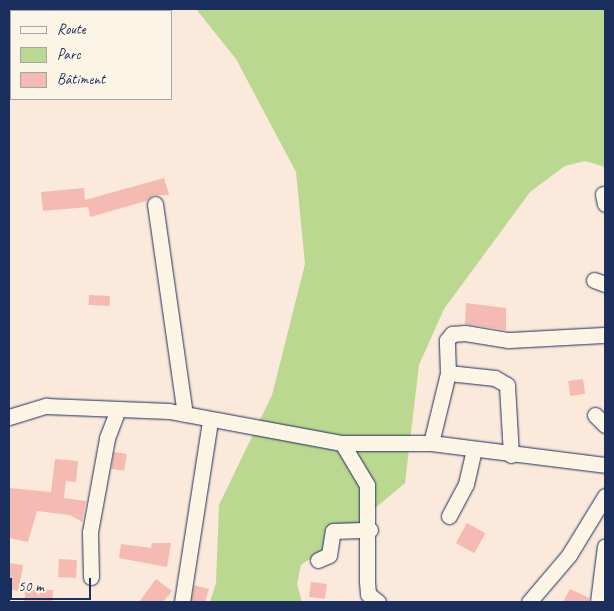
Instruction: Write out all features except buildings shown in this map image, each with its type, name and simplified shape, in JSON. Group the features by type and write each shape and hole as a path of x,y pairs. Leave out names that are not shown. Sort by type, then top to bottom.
{"street":[{"path":"155,204 185,414"},
{"path":"430,443 448,373 444,350 452,334 508,340 605,335"},
{"path":"448,373 495,378 507,385 511,455"},
{"path":"10,420 46,406 117,412 185,414 210,422 342,443 430,443 511,455 605,465"},
{"path":"91,577 90,532 107,438 117,412"},
{"path":"182,602 210,422"},
{"path":"342,443 368,485 370,530 368,594 378,602"},
{"path":"449,516 466,484 474,449"},
{"path":"529,602 569,556 605,496"},
{"path":"318,560 329,555 333,530 370,530"},
{"path":"598,602 605,546"}],"green space":[{"path":"9,9 98,9 10,10 9,31"},
{"path":"196,9 605,9 605,167 585,161 565,166 530,192 444,309 419,365 405,483 335,542 301,565 297,584 302,602 210,602 216,583 219,505 272,395 305,264 296,172 236,59"}]}
